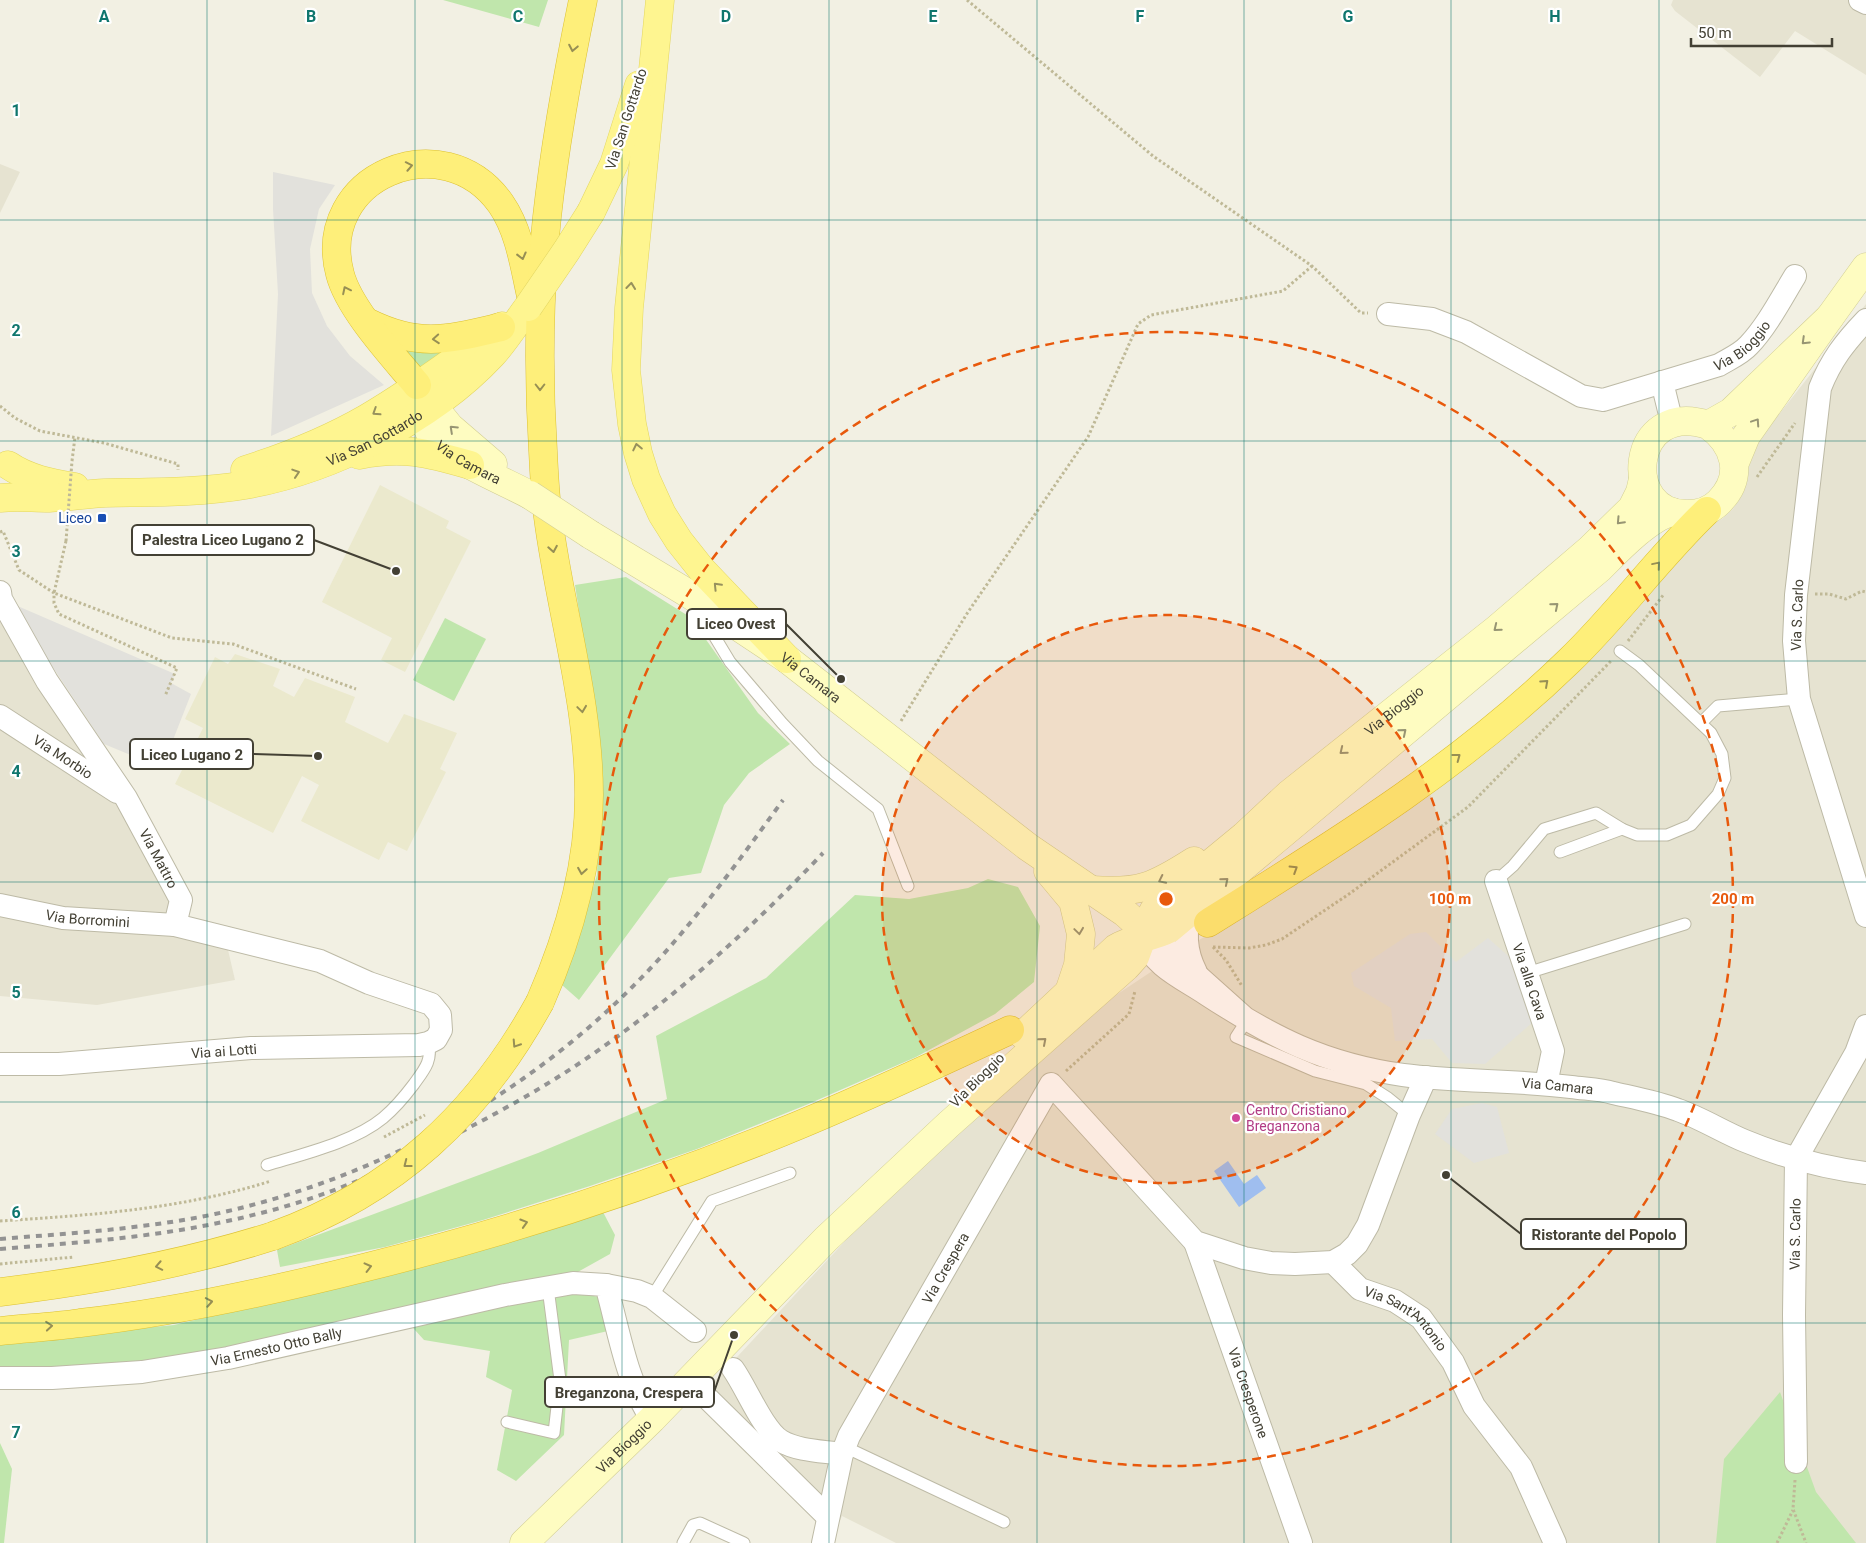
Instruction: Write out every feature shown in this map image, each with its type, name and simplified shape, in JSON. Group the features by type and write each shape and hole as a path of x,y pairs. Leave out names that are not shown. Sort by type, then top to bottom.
{"highway":[{"path":"0,1292 93,1278 182,1262 223,1252 273,1236 319,1218 364,1194 419,1154 457,1119 497,1071 523,1033 554,971 574,913 585,848 589,794 585,732 577,675 548,518 540,392 540,338 547,218 560,121 583,0"},
{"path":"424,402 350,298 340,273 337,246 342,220 362,189 382,174 408,165 435,163 471,176 481,183 501,204 516,233 540,338"},
{"path":"366,322 401,336 424,340 444,339 501,326"},
{"path":"1204,926 1339,842 1465,751 1569,661 1632,595 1683,534 1707,511"},
{"path":"0,1331 80,1323 164,1311 242,1296 327,1277 484,1236 668,1176 765,1139 896,1083 1010,1030"}],"main road":[{"name":"Via San Gottardo","path":"179,491 304,448 366,418 424,402 472,374 492,354 528,307 567,250 591,212 614,164 627,126 659,0"},
{"path":"659,0 629,308 626,370 632,424 646,479 662,514 679,541 702,570 787,659"},
{"path":"1734,465 1746,436 1866,267"},
{"name":"Via San Gottardo","path":"0,497 50,498 104,493 140,493 245,486 286,476 323,464 378,438 424,402 501,326 528,307"},
{"path":"1708,425 1731,412 1830,317"},
{"name":"Via Camara","path":"424,402 427,428 434,439 448,452 530,495 591,535 689,594 787,659 1028,847 1121,930 1130,935 1143,938"},
{"name":"Via Camara","path":"424,402 450,428 530,495"},
{"path":"1672,423 1684,421 1708,425 1726,441 1732,453 1734,476 1730,487 1724,497 1707,511"},
{"name":"Via Bioggio","path":"826,1240 949,1124 1135,957 1154,910 1244,836 1289,794 1498,628 1589,550 1632,508 1640,492 1643,480 1641,466 1644,452 1650,440 1660,430 1672,423"},
{"path":"323,464 362,454 409,450 470,465"},
{"name":"Via San Gottardo","path":"4,459 18,472 39,479 104,493"},
{"path":"0,497 9,483 4,459"},
{"path":"1643,480 1649,493 1659,504 1672,512"},
{"name":"Via Bioggio","path":"524,1543 690,1382 951,1106 1116,948 1124,943 1162,933 1169,929 1204,926 1651,521 1665,513 1695,514 1707,511"},
{"path":"1092,890 1126,891 1142,889 1157,883 1221,844 1289,794"},
{"path":"1028,847 1072,901 1081,934 1080,953 1070,990"},
{"name":"Via Camara","path":"1028,847 1125,913 1135,922 1143,938"}],"street":[{"path":"1860,0 1866,3"},
{"name":"Via Bioggio","path":"1388,314 1432,319 1466,332 1580,396 1603,400 1719,365 1734,357 1748,346 1795,276"},
{"name":"Via S. Carlo","path":"1866,320 1827,368 1820,388 1796,595 1794,641 1799,699 1866,916"},
{"path":"1662,382 1672,423"},
{"name":"Via Mattro","path":"0,597 47,681 126,798 181,900 175,925"},
{"name":"Via Morbio","path":"0,716 126,798"},
{"name":"Via alla Cava","path":"1496,881 1553,1051 1546,1084"},
{"name":"Via Borromini","path":"0,905 63,918 175,925"},
{"path":"175,925 320,961 369,983 431,1004 440,1015 435,1036"},
{"path":"1197,975 1190,960 1186,944 1187,925 1204,926"},
{"name":"Via Camara","path":"1143,938 1161,943 1246,1020"},
{"name":"Via Camara","path":"1143,938 1147,949 1154,959 1246,1020 1290,1043 1321,1056 1364,1068 1426,1077 1546,1084 1610,1092 1678,1110 1746,1141 1814,1165 1866,1173"},
{"name":"Via S. Carlo","path":"1796,1462 1794,1315 1796,1158 1861,1052 1866,1026"},
{"name":"Via ai Lotti","path":"0,1064 59,1064 251,1048 418,1045 435,1036"},
{"path":"1333,1262 1357,1244 1368,1225 1409,1115 1426,1077"},
{"name":"Via Cresperone","path":"1051,1084 1195,1242 1301,1543"},
{"name":"Via Crespera","path":"823,1543 844,1450 858,1419 1051,1084"},
{"name":"Via Cresperone","path":"1195,1242 1219,1252 1271,1263 1333,1262"},
{"name":"Via Sant'Antonio","path":"1333,1262 1360,1290 1395,1301 1421,1318 1454,1362 1474,1406 1521,1467 1555,1543"},
{"name":"Via Ernesto Otto Bally","path":"0,1378 52,1378 142,1372 228,1358 505,1295 573,1283 606,1285"},
{"path":"652,1419 644,1408 632,1382 606,1285 637,1291 652,1297 695,1331"},
{"path":"733,1369 775,1436 787,1444 844,1450"},
{"path":"690,1382 828,1516"}],"lane":[{"path":"689,594 730,662 782,723 818,761 878,809 908,886"},
{"path":"1496,881 1513,866 1544,829 1596,813 1622,829 1638,835 1666,835 1691,824 1718,794 1725,778 1722,754 1711,733 1639,665 1620,652"},
{"path":"1701,723 1718,706 1799,699"},
{"path":"1560,852 1622,829"},
{"path":"1527,974 1685,924"},
{"path":"1246,1020 1236,1038 1315,1071 1366,1084 1388,1098 1409,1115"},
{"path":"267,1165 332,1145 371,1127 383,1119 426,1067 435,1036"},
{"path":"652,1297 712,1201 790,1172"},
{"path":"506,1422 554,1433 560,1380 548,1288"},
{"path":"844,1450 1004,1522"},
{"path":"683,1543 693,1525 700,1523 744,1543"}],"path":[{"path":"967,0 1153,156 1312,266 1361,313 1388,314"},
{"path":"898,726 968,612 1088,437 1138,324 1151,314 1283,291 1312,266"},
{"path":"0,406 29,426 51,433 104,443 178,464 179,491"},
{"path":"75,437 66,541 54,593 54,603 59,614 177,668 165,696"},
{"path":"0,532 3,531 19,570 54,593 172,638 233,644 356,689"},
{"path":"1796,595 1828,594 1846,599 1862,591 1866,592"},
{"path":"1204,926 1244,990"},
{"path":"1051,1084 1129,1014 1135,991"},
{"path":"380,1140 432,1111"},
{"path":"0,1221 109,1214 187,1203 243,1190 280,1178"},
{"path":"0,1264 82,1256"},
{"path":"1777,1543 1793,1509 1796,1462"},
{"path":"1793,1509 1806,1543"}],"shaded area":[{"path":"1673,0 1866,0 1866,75 1795,31 1760,77 1675,11 1671,5"},
{"path":"0,164 20,172 0,213"},
{"path":"273,172 335,185 319,209 310,249 312,293 327,326 350,356 384,385 271,436 278,294 273,209"},
{"path":"1866,304 1866,1543 896,1543 842,1516 836,1530 697,1400 848,1238 993,1101 1092,1011 1199,940 1317,870 1712,523 1722,519 1733,509 1741,497 1754,446"},
{"path":"380,485 449,521 446,528 471,541 405,672 381,660 392,638 322,602"},
{"path":"0,592 181,900 175,925 225,937 235,980 97,1005 0,996"},
{"path":"13,604 175,674 171,683 191,694 162,768 104,744"},
{"path":"235,654 280,669 273,686 294,697 305,678 355,697 345,722 388,743 404,714 457,733 440,769 446,772 407,851 388,842 379,860 301,821 319,785 302,776 273,833 175,784 203,728 185,719 215,657 228,664"},
{"path":"1426,932 1456,962 1488,938 1516,963 1534,1021 1485,1064 1452,1063 1432,1039 1395,1041 1391,1008 1354,986 1351,973 1410,934"},
{"path":"1482,1103 1497,1107 1509,1153 1474,1163 1435,1134 1452,1109"}],"green space":[{"path":"443,0 548,0 539,27"},
{"path":"403,347 447,349 421,372"},
{"path":"626,577 690,617 758,713 790,744 749,773 724,805 701,873 669,878 579,1000 562,985 597,875 600,751 575,585"},
{"path":"445,618 486,639 454,701 413,680"},
{"path":"988,879 1018,887 1040,926 1034,982 995,1014 916,1057 806,1105 697,1149 483,1220 385,1247 280,1267 277,1250 538,1153 667,1099 656,1036 766,978 855,895 909,899 968,888"},
{"path":"603,1212 615,1235 610,1254 549,1288 599,1297 608,1331 569,1340 564,1435 516,1481 497,1470 512,1390 486,1377 490,1351 424,1340 405,1319 228,1359 0,1379 0,1342 174,1325 452,1259"},
{"path":"1780,1392 1816,1492 1856,1543 1716,1543 1724,1459"},
{"path":"0,1443 12,1469 4,1543 0,1543"}],"water":[{"path":"1228,1161 1244,1184 1257,1175 1266,1188 1239,1207 1214,1171"}],"railway":[{"path":"0,1239 108,1230 162,1223 215,1214 280,1197 343,1175 404,1149 462,1117 519,1082 572,1042 622,997 668,949 698,913 783,800"},
{"path":"0,1249 129,1237 225,1222 306,1200 377,1173 524,1098 581,1062 630,1027 716,957 823,853"}],"place":[{"name":"Liceo","path":"102,518"},
{"name":"Palestra Liceo Lugano 2","path":"396,571"},
{"name":"Liceo Ovest","path":"841,679"},
{"name":"Liceo Lugano 2","path":"318,756"},
{"name":"Centro Cristiano Breganzona","path":"1236,1118"},
{"name":"Ristorante del Popolo","path":"1446,1175"},
{"name":"Breganzona, Crespera","path":"734,1335"}]}
